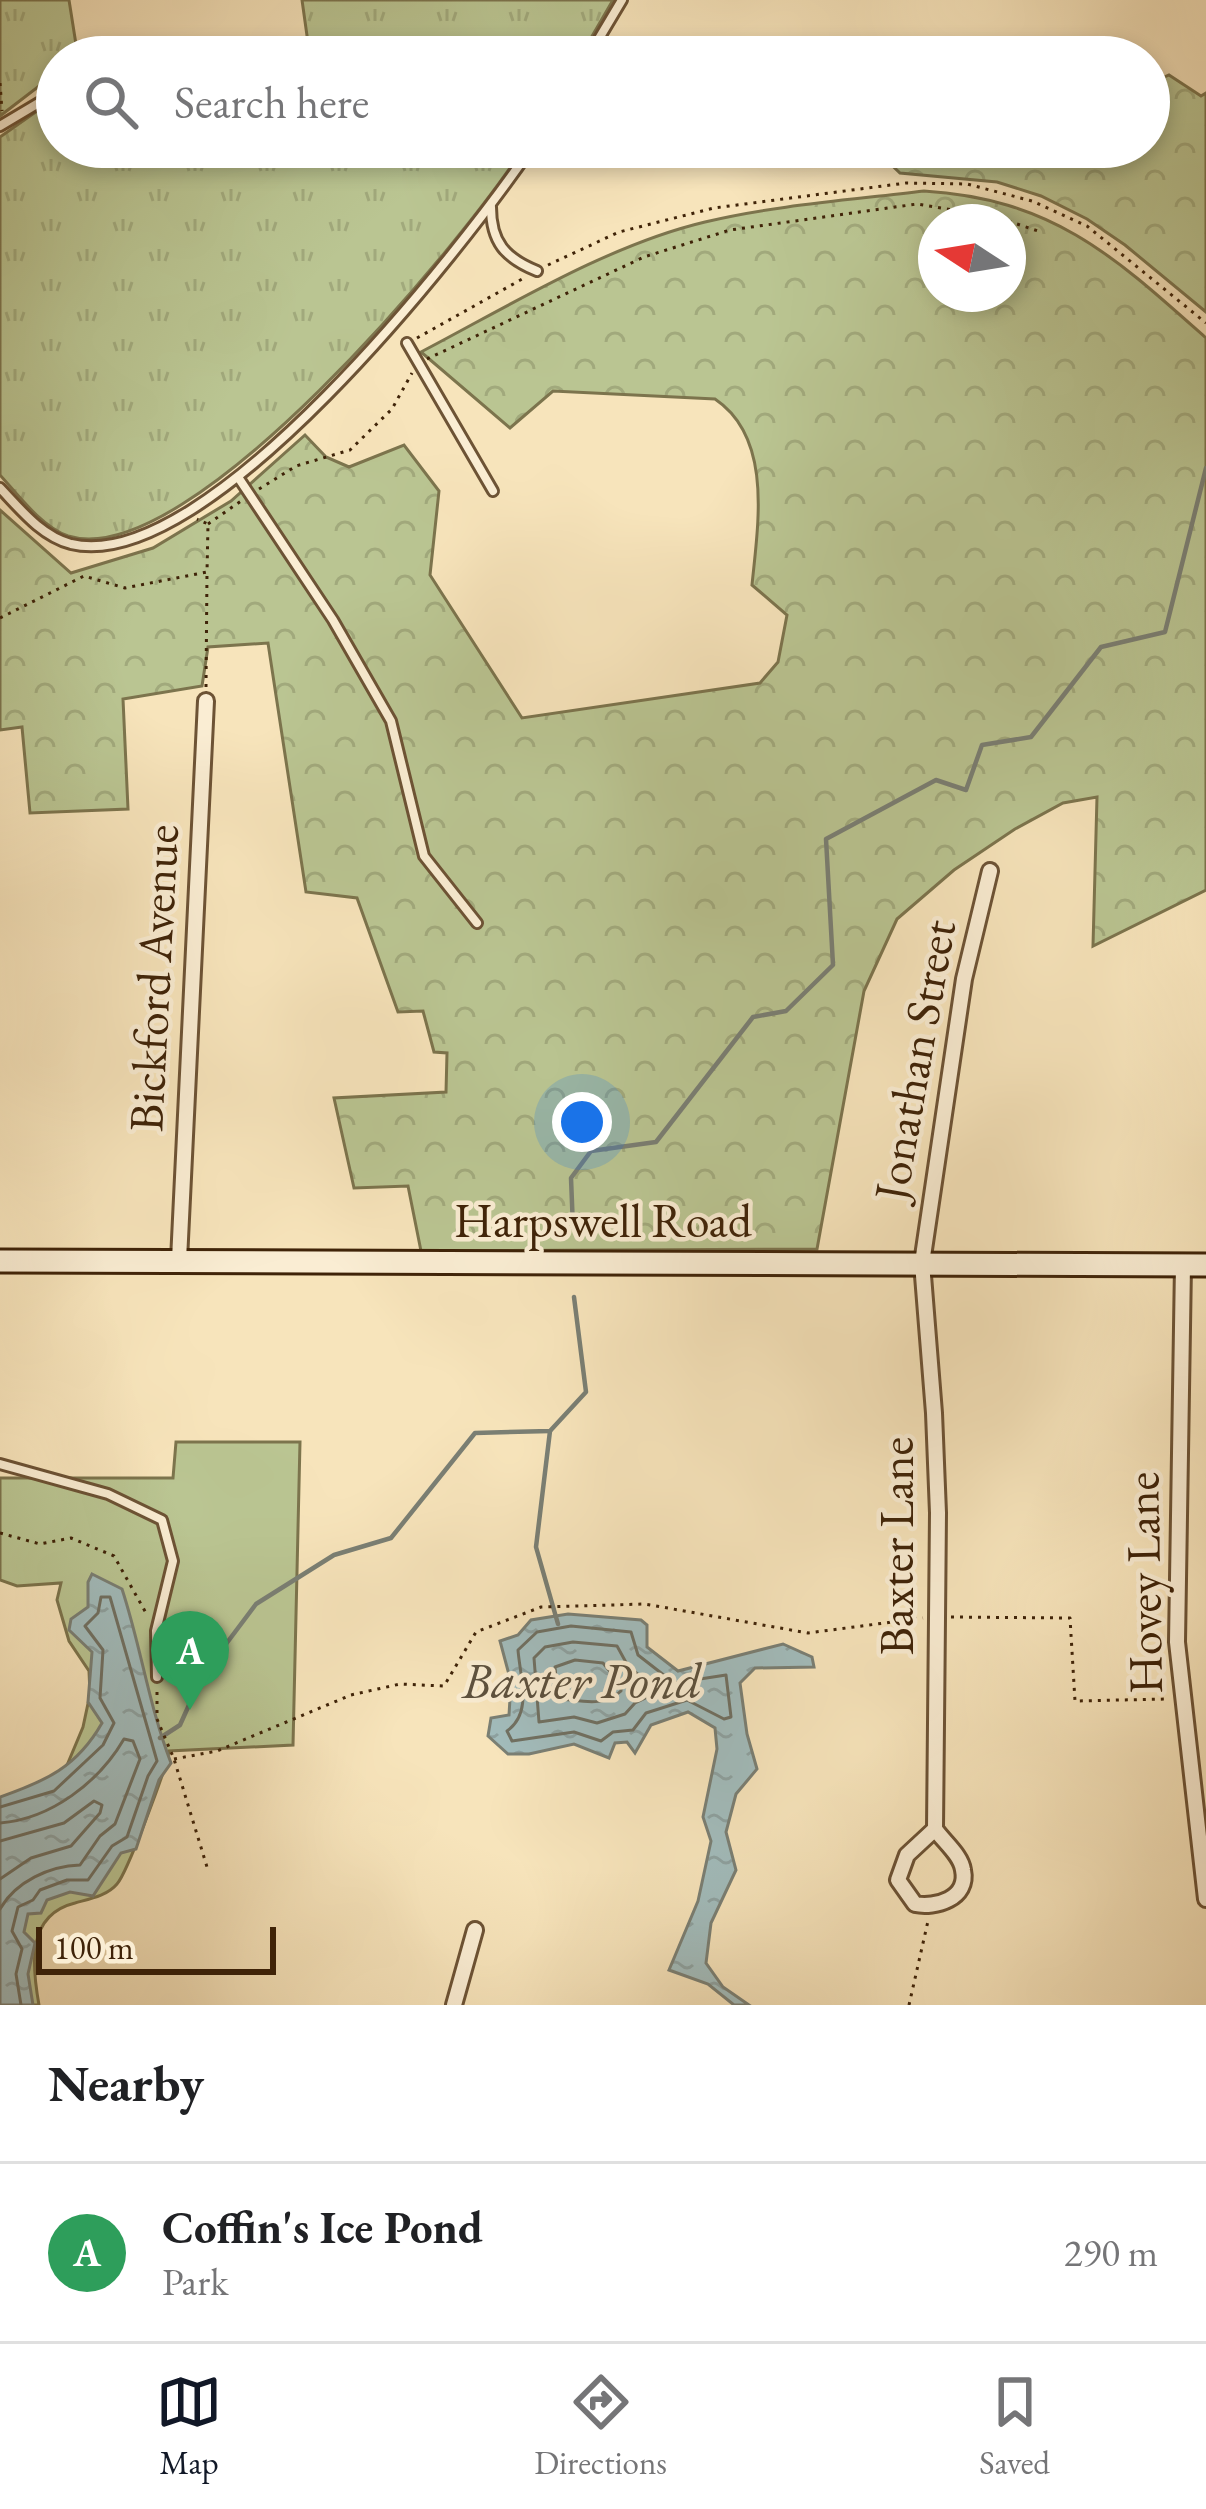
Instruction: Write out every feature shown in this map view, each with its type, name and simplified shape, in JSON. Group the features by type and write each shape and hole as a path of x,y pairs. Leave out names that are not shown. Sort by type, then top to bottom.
{"main road":[{"name":"Harpswell Road","path":"0,1261 1194,1265"}],"street":[{"name":"Bickford Avenue","path":"178,1260 206,700"},
{"name":"Jonathan Street","path":"922,1263 964,979 990,871"},
{"name":"Baxter Lane","path":"922,1263 934,1413 935,1829 964,1868 963,1883 945,1903 932,1907"},
{"name":"Hovey Lane","path":"1194,1265 1176,1586 1182,1699 1206,1899"},
{"path":"932,1907 915,1904 898,1880 907,1855 935,1829"},
{"path":"454,2005 475,1930"}],"lane":[{"path":"601,36 622,0"},
{"path":"2,125 36,105"},
{"path":"0,488 43,530 72,544 108,544 157,529 238,477 364,361 517,168"},
{"path":"491,206 491,228 498,246 514,262 537,271"},
{"path":"407,343 493,491"},
{"path":"238,477 333,620 391,721 424,856 477,923"},
{"path":"0,1464 108,1494 162,1520 173,1562 156,1631 157,1677"}],"path":[{"path":"0,83 2,125"},
{"path":"407,343 537,271 620,232 714,208 905,183 967,184 1032,201 1087,226 1206,323"},
{"path":"208,524 296,466 350,450 392,410 418,363 644,257 730,230 916,204 996,217 1041,232"},
{"path":"184,512 208,524"},
{"path":"206,700 208,524"},
{"path":"0,618 84,576 125,588 207,572"},
{"path":"0,1533 40,1544 70,1538 114,1556 156,1631"},
{"path":"174,1759 217,1750 351,1695 400,1684 444,1687 476,1632 541,1607 645,1604 808,1634 936,1617 1070,1618 1075,1701 1182,1699"},
{"path":"157,1677 157,1719 208,1867"},
{"path":"908,2005 932,1907"}],"green space":[{"path":"0,0 69,0 75,36 36,36 36,88 0,116"},
{"path":"302,0 613,0 592,36 307,36"},
{"path":"1170,76 1201,96 1206,93 1206,312 1125,245 1041,196 997,182 900,173 895,168 1170,168"},
{"path":"36,112 36,168 509,168 386,321 250,454 182,504 120,534 68,536 40,518 0,475 0,137"},
{"path":"924,191 1002,204 918,204 918,312 1026,312 1026,212 1110,258 1206,338 1206,890 1093,946 1097,797 1063,803 1015,829 954,870 897,919 864,991 817,1249 421,1251 408,1186 354,1188 334,1098 446,1092 447,1053 434,1052 423,1011 398,1012 357,898 306,892 268,643 208,647 202,686 123,699 128,809 30,813 22,727 0,730 0,510 71,573 153,548 231,501 305,435 326,457 349,467 404,445 439,491 430,575 522,718 760,683 778,662 787,615 752,585 757,484 746,436 733,416 715,399 553,391 510,428 421,352 560,278 669,232 814,204"},
{"path":"176,1442 300,1442 293,1745 169,1751 117,1884 103,1894 59,1909 40,1930 34,1959 39,2005 0,2005 31,1788 65,1770 83,1727 90,1694 89,1671 69,1641 57,1600 61,1583 17,1586 0,1580 0,1478 173,1478"}],"water":[{"path":"92,1574 122,1589 171,1763 159,1780 136,1849 121,1853 93,1896 70,1892 47,1900 41,1913 28,1914 24,1932 35,1943 28,1974 33,2005 0,2005 0,1797 71,1762 102,1723 88,1702 92,1652 69,1630 71,1619 88,1607"},
{"name":"Baxter Pond","path":"568,1614 641,1620 647,1625 647,1647 678,1671 783,1644 812,1657 814,1667 755,1668 740,1683 757,1769 736,1794 726,1832 736,1870 711,1923 706,1963 723,1987 749,2005 734,2005 708,1984 669,1970 698,1901 711,1841 703,1817 717,1749 715,1728 688,1712 651,1725 635,1753 627,1742 615,1743 609,1758 574,1744 508,1754 488,1736 491,1718 509,1715 511,1682 500,1641 518,1635 531,1620"}],"waterway":[{"path":"573,1228 571,1178 591,1151 656,1142 753,1017 786,1011 833,965 826,839 936,780 966,790 982,745 1031,737 1101,647 1165,632 1206,468"},
{"path":"160,1738 180,1725 202,1676 256,1604 334,1555 391,1538 475,1433 550,1431 586,1392 574,1297"},
{"path":"550,1431 536,1547 558,1624"}],"place":[{"name":"Coffin's Ice Pond","path":"190,1710"}]}
